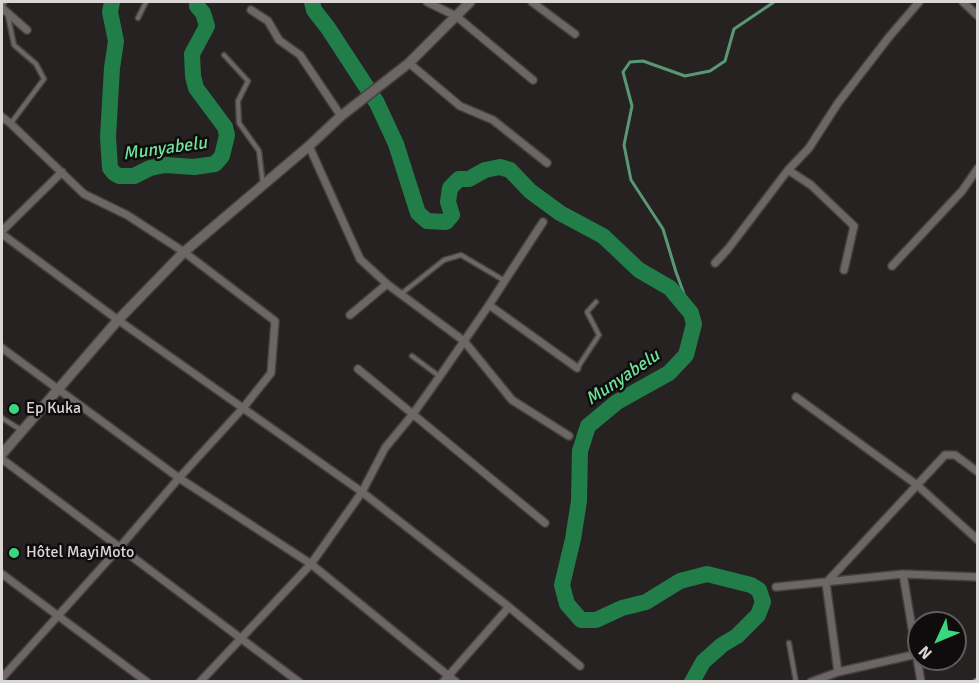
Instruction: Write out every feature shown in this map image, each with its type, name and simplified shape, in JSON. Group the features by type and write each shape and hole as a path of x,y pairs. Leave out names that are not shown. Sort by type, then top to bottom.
{"street":[{"path":"427,2 456,16 533,80"},
{"path":"2,454 118,320 184,252 341,116 409,63 470,2"},
{"path":"532,2 575,34"},
{"path":"715,263 788,170 809,148 838,103 919,2"},
{"path":"963,2 978,16"},
{"path":"2,9 27,30"},
{"path":"251,10 268,21 279,40 300,55 341,116"},
{"path":"409,63 460,106 493,120 547,163"},
{"path":"2,117 84,194 128,215 184,252 275,321 271,373 243,408 2,678"},
{"path":"309,146 360,259 387,284 464,340 512,400 569,436"},
{"path":"892,266 962,191 978,168"},
{"path":"788,170 811,185 854,226 844,270"},
{"path":"62,172 2,232 118,320 362,492 509,607 580,666"},
{"path":"200,681 311,564 362,492 385,448 413,414 489,306 543,222"},
{"path":"350,315 387,284"},
{"path":"489,306 577,368"},
{"path":"2,348 179,478 311,564 446,679 456,681"},
{"path":"358,369 545,523"},
{"path":"796,397 917,485 978,540"},
{"path":"826,583 945,455 955,455 978,472"},
{"path":"2,459 299,681"},
{"path":"2,574 147,681"},
{"path":"903,574 909,611"},
{"path":"776,587 903,574 978,578"},
{"path":"826,583 838,672"},
{"path":"446,679 509,607"},
{"path":"811,681 824,679 838,672 907,656"}],"lane":[{"path":"138,18 146,2"},
{"path":"8,14 14,45 36,64 44,79 10,123"},
{"path":"224,55 248,81 238,101 239,123 259,151 263,185"},
{"path":"400,294 444,260 461,255 505,281"},
{"path":"577,368 599,335 587,312 596,302"},
{"path":"412,356 440,376"},
{"path":"2,418 22,431"},
{"path":"789,643 796,681"}],"waterway":[{"name":"Munyabelu","path":"112,2 110,12 116,41 108,137 110,168 119,176 134,176 150,168 165,165 194,167 215,164 222,156 227,135 225,127 196,88 193,76 192,54 207,26 197,2"},
{"name":"Munyabelu","path":"312,2 314,10 377,103 396,144 418,213 427,221 446,222 452,215 448,202 450,188 459,179 469,179 485,170 500,167 510,170 530,191 560,213 603,236 639,270 670,288 691,313 694,324 686,355 669,373 617,402 588,426 580,451 579,501 562,585 567,604 581,620 596,620 622,608 646,602 680,581 707,574 751,585 759,590 763,602 758,615 737,636 722,645 703,662 692,682"},
{"path":"691,313 663,229 631,180 624,145 632,106 623,72 630,62 643,61 685,76 710,71 725,61 734,29 774,2"},
{"path":"972,682 978,678"}],"place":[{"name":"Ep Kuka","path":"14,409"},
{"name":"Hôtel MayiMoto","path":"14,553"}]}
